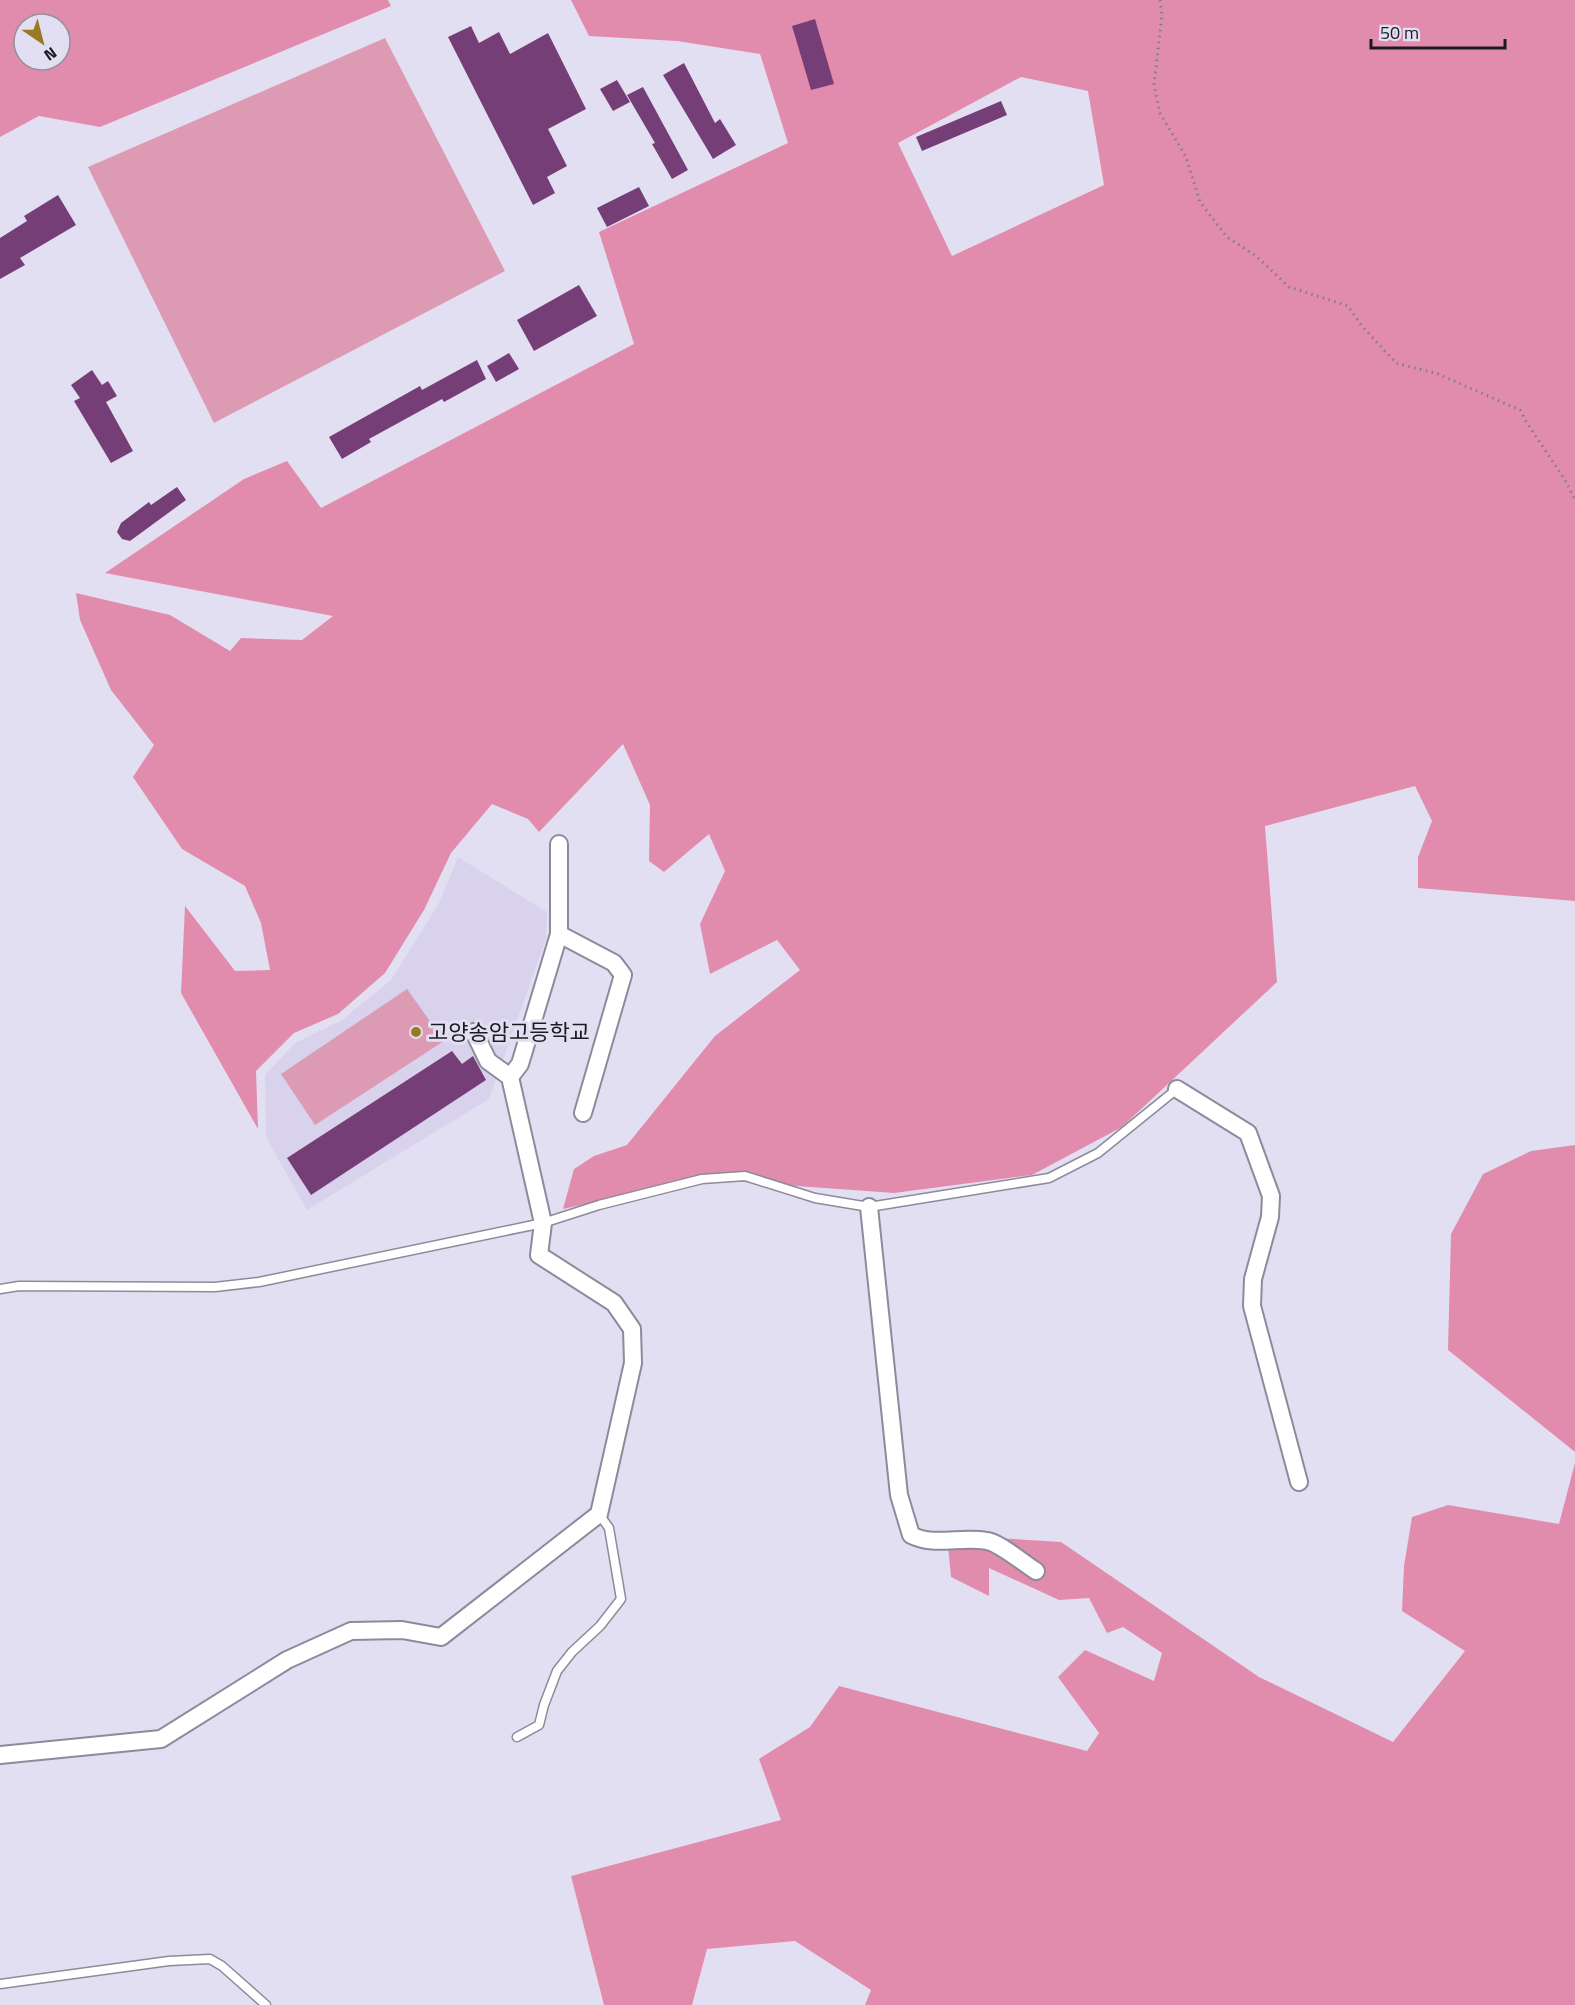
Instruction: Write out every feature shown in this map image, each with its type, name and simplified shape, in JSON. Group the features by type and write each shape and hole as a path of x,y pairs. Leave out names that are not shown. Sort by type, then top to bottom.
{"street":[{"path":"510,1077 520,1064 559,934 559,844"},
{"path":"559,934 614,963 623,975 583,1113"},
{"path":"0,1755 161,1739 287,1660 351,1631 402,1630 441,1637 599,1514 633,1364 632,1329 614,1303 539,1255 543,1222 510,1077 488,1061 474,1032"},
{"path":"1177,1089 1248,1133 1270,1196 1270,1217 1253,1279 1252,1306 1299,1482"},
{"path":"869,1207 899,1495 911,1535 921,1540 939,1541 965,1538 990,1541 1036,1571"}],"lane":[{"path":"0,1289 19,1286 215,1287 259,1282 543,1222 702,1179 745,1176 815,1198 869,1207 1049,1178 1098,1153 1177,1089"},
{"path":"517,1737 539,1725 557,1671 572,1652 600,1626 621,1599 609,1528 599,1514"},
{"path":"0,1984 169,1961 210,1959 222,1966 267,2005"}],"path":[{"path":"1160,0 1162,15 1154,85 1160,113 1186,157 1200,202 1227,237 1256,256 1289,287 1348,306 1361,325 1396,363 1438,374 1520,410 1565,480 1575,500"}],"shaded area":[{"path":"0,0 388,0 391,6 100,127 39,116 0,137"},
{"path":"571,0 1575,0 1575,901 1418,888 1418,857 1432,821 1415,786 1265,826 1277,982 1122,1127 1032,1175 894,1193 701,1179 563,1209 574,1169 594,1156 627,1145 715,1036 800,970 777,940 710,974 700,924 725,871 709,834 664,872 649,861 650,805 623,744 539,832 528,819 492,804 451,853 424,910 385,973 338,1014 294,1033 256,1071 258,1129 181,993 185,906 235,971 270,970 261,923 245,886 182,849 133,777 154,745 111,690 80,620 76,593 170,615 230,651 241,638 302,640 333,616 105,573 244,479 287,461 321,508 634,344 599,232 788,143 760,54 677,41 589,36","holes":["1021,77 1088,91 1104,185 952,256 898,143"]},
{"path":"385,38 505,271 214,423 88,167"},
{"name":"고양송암고등학교","path":"458,857 547,912 546,939 489,1099 307,1210 266,1137 265,1075 295,1043 342,1020 391,980 439,903"},
{"path":"407,989 444,1041 315,1125 281,1074"},
{"path":"1575,1145 1575,1452 1448,1350 1451,1234 1483,1174 1531,1151"},
{"path":"1575,1463 1575,2005 865,2005 871,1990 795,1941 707,1949 692,2005 604,2005 571,1876 781,1820 759,1759 810,1727 839,1686 1087,1751 1099,1733 1058,1677 1085,1650 1154,1681 1162,1653 1123,1627 1107,1633 1089,1598 1059,1600 989,1568 989,1596 951,1577 947,1535 1061,1542 1259,1677 1393,1742 1465,1651 1402,1611 1404,1566 1412,1517 1448,1505 1559,1524"}],"building":[{"path":"815,19 834,84 811,90 792,26"},
{"path":"471,26 479,43 499,32 510,54 548,33 586,109 548,129 567,166 547,177 555,193 533,205 448,37"},
{"path":"684,63 715,123 720,119 736,145 713,159 663,75"},
{"path":"617,80 630,102 613,111 600,89"},
{"path":"643,87 688,170 672,179 652,144 655,143 627,95"},
{"path":"1001,101 1007,115 922,151 916,137"},
{"path":"639,187 649,206 607,227 597,208"},
{"path":"58,195 76,225 20,258 25,265 0,279 0,238 27,221 24,216"},
{"path":"579,285 597,316 534,351 517,320"},
{"path":"509,353 519,369 496,382 487,366"},
{"path":"477,360 486,379 444,402 442,399 369,439 371,442 342,459 329,437 420,386 422,390"},
{"path":"92,370 102,385 108,381 117,396 106,402 133,451 111,463 74,401 80,398 71,385"},
{"path":"177,487 186,500 130,541 122,539 117,532 121,523 149,502 151,505"},
{"path":"452,1051 462,1064 473,1056 486,1080 311,1195 287,1158"}],"place":[{"name":"고양송암고등학교","path":"416,1032"}]}
